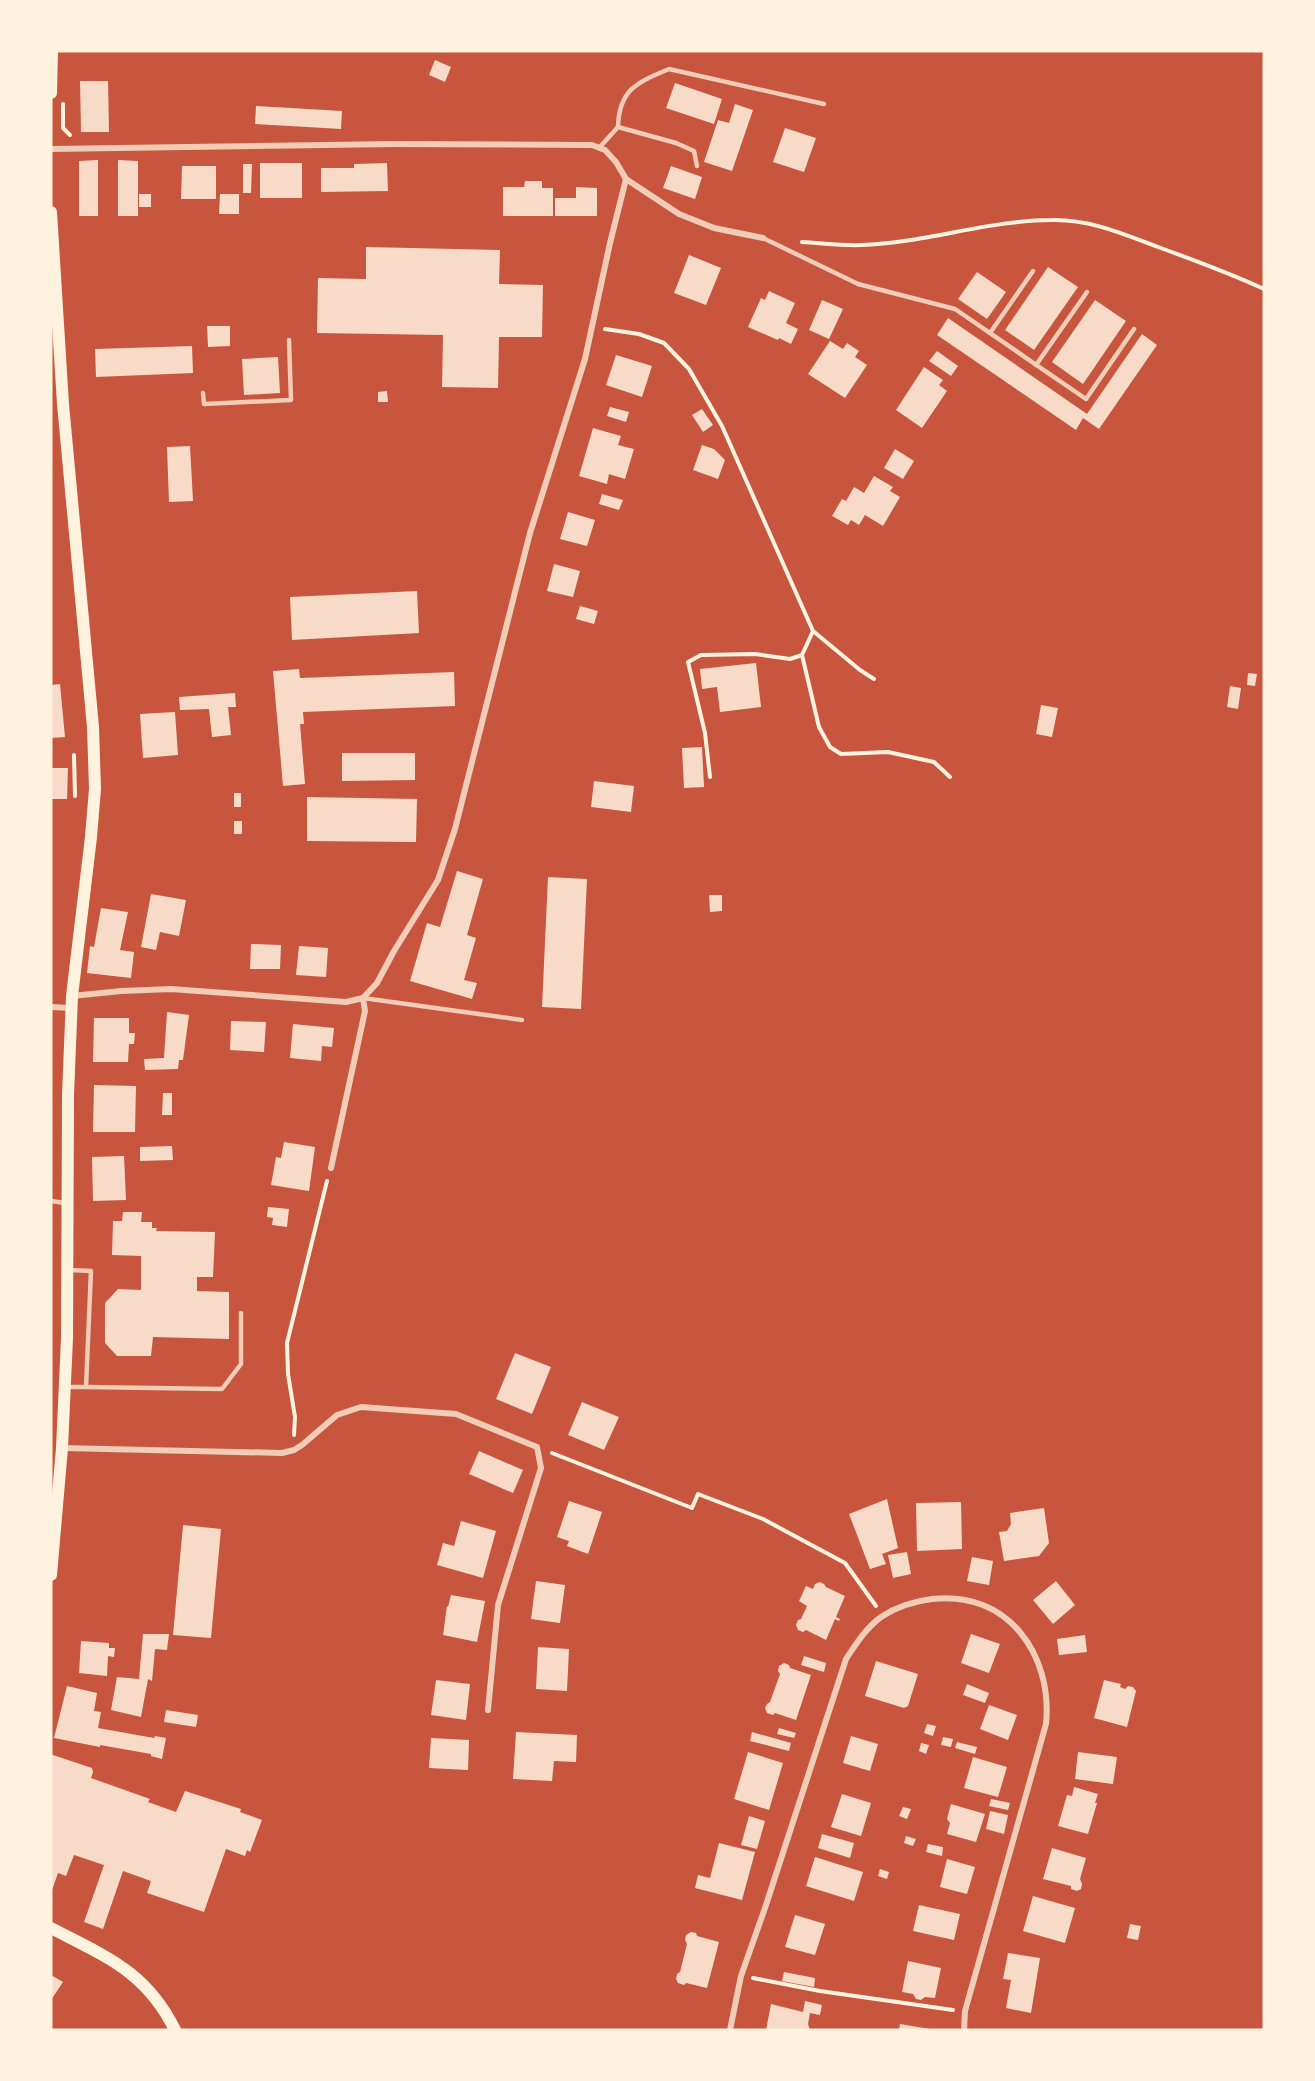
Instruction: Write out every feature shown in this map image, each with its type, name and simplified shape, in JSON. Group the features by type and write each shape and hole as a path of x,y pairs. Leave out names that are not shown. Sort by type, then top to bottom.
{"main road":[{"path":"52,51 57,94"},
{"path":"51,212 66,443 94,758 94,811 72,1002 68,1095 68,1338 62,1448 51,1575"},
{"path":"51,1928 122,1965 165,2008 175,2030"}],"street":[{"path":"51,149 592,145 605,150 616,162 626,179 679,214 714,228 762,238"},
{"path":"51,1007 121,991 171,989 346,1002 363,998 377,983 438,880 455,829 530,533 585,359 626,179"},
{"path":"330,1168 365,1011 363,998"},
{"path":"62,1448 282,1453 294,1450 337,1415 361,1407 456,1414 537,1447 541,1468 498,1605 488,1710"},
{"path":"730,2030 741,1976 846,1659 861,1638 881,1617 907,1604 945,1598 987,1606 1002,1615 1022,1633 1040,1665 1048,1710 965,2012 964,2030"}],"lane":[{"path":"599,148 618,127 619,114 628,91 647,78 669,69 825,104"},
{"path":"618,127 676,143 694,151 697,166"},
{"path":"762,238 858,284 955,309 1086,399 1134,329"},
{"path":"990,333 1033,271"},
{"path":"1036,365 1087,292"},
{"path":"203,393 204,404 291,400 290,340"},
{"path":"363,998 522,1020"},
{"path":"51,1201 68,1204"},
{"path":"68,1269 91,1271 86,1387"},
{"path":"65,1387 222,1389 241,1364 242,1313"}],"path":[{"path":"57,94 63,128 68,134 78,137"},
{"path":"799,242 861,245 1020,221 1083,222 1112,230 1226,272 1264,289"},
{"path":"592,328 639,334 664,343 689,369 722,426 813,632 874,679"},
{"path":"813,632 802,655 819,727 830,747 841,753 888,752 934,762 950,777"},
{"path":"710,777 705,733 688,662 701,655 755,654 790,659 802,655"},
{"path":"74,754 75,799"},
{"path":"294,1450 295,1417 286,1343 330,1168"},
{"path":"537,1447 692,1508 698,1494 763,1519 845,1563 873,1600 881,1617"},
{"path":"741,1976 820,1991 965,2012"}],"building":[{"path":"435,60 451,67 445,82 429,75"},
{"path":"80,81 108,81 109,132 81,132"},
{"path":"675,83 722,99 714,124 666,108"},
{"path":"735,104 753,110 732,171 704,162 718,120 729,123"},
{"path":"256,106 342,111 341,129 255,124"},
{"path":"785,128 816,138 804,172 773,162"},
{"path":"98,160 98,216 79,216 79,161"},
{"path":"118,160 138,161 138,216 118,216"},
{"path":"260,163 302,163 302,198 260,198"},
{"path":"387,163 388,191 321,192 321,168 354,168 354,164"},
{"path":"243,164 252,164 251,193 243,193"},
{"path":"182,166 216,166 216,199 181,199"},
{"path":"671,166 702,177 695,199 663,188"},
{"path":"525,181 542,181 542,188 553,188 553,216 503,216 503,187 524,187"},
{"path":"576,187 597,188 597,216 555,216 555,198 576,198"},
{"path":"139,194 151,194 151,207 139,207"},
{"path":"220,194 239,194 239,214 219,214"},
{"path":"366,247 500,250 499,284 543,285 542,337 499,337 498,388 442,387 443,335 317,333 318,278 366,279"},
{"path":"689,255 721,268 706,305 674,293"},
{"path":"1048,267 1078,287 1034,350 1005,330"},
{"path":"977,272 1006,292 987,319 958,299"},
{"path":"769,291 795,303 786,323 798,329 791,344 748,327 761,298 765,300"},
{"path":"822,300 843,309 829,339 809,330"},
{"path":"1095,300 1126,321 1083,384 1052,362"},
{"path":"948,318 1087,414 1142,334 1157,345 1099,429 1083,418 1076,430 937,335"},
{"path":"207,326 230,326 230,346 208,347"},
{"path":"830,341 843,349 847,343 859,351 855,357 867,365 845,398 808,374"},
{"path":"192,346 193,373 96,377 95,349"},
{"path":"937,351 958,366 951,376 929,361"},
{"path":"616,355 652,366 642,397 606,385"},
{"path":"278,357 280,393 244,395 242,359"},
{"path":"924,367 943,380 939,385 947,391 922,428 896,410"},
{"path":"387,391 388,402 378,402 378,392"},
{"path":"610,407 629,412 626,422 607,416"},
{"path":"702,409 713,425 703,432 692,415"},
{"path":"593,428 621,436 618,445 634,449 625,479 609,474 607,484 579,476"},
{"path":"702,445 714,449 725,460 718,479 693,470"},
{"path":"190,446 193,501 169,502 167,447"},
{"path":"895,449 914,461 903,479 884,468"},
{"path":"874,476 893,487 890,491 900,497 883,526 865,515 859,525 851,520 848,525 832,516 842,499 846,501 854,487 864,493"},
{"path":"602,494 623,500 619,510 599,504"},
{"path":"568,512 595,520 587,546 560,539"},
{"path":"554,564 580,571 573,597 547,591"},
{"path":"417,591 419,633 292,640 290,597"},
{"path":"580,606 598,611 594,624 576,619"},
{"path":"756,663 761,707 720,712 717,687 702,689 700,669"},
{"path":"299,669 300,678 454,672 455,706 303,712 304,724 300,724 305,784 283,786 273,671"},
{"path":"1248,673 1257,674 1255,686 1247,685"},
{"path":"60,684 65,737 51,738 51,685"},
{"path":"1230,686 1241,688 1238,709 1227,707"},
{"path":"235,693 236,707 228,707 231,735 212,737 209,709 180,710 179,697"},
{"path":"1041,705 1058,708 1052,737 1036,734"},
{"path":"175,712 178,755 143,758 140,714"},
{"path":"702,747 704,787 684,788 682,748"},
{"path":"342,753 415,753 415,780 342,781"},
{"path":"51,768 68,768 67,799 51,799"},
{"path":"594,781 634,786 631,812 591,807"},
{"path":"234,793 241,793 241,807 234,807"},
{"path":"307,797 417,799 416,842 307,841"},
{"path":"234,821 242,821 242,834 234,834"},
{"path":"457,871 483,879 467,935 476,938 464,980 477,983 472,999 410,981 427,923 440,927"},
{"path":"548,877 587,879 581,1009 542,1007"},
{"path":"151,894 186,900 179,936 160,932 156,950 141,947"},
{"path":"709,895 722,895 722,911 710,912"},
{"path":"101,908 128,912 120,950 134,952 131,978 87,973 90,946 94,947"},
{"path":"251,944 281,945 280,969 250,969"},
{"path":"299,946 328,948 326,977 296,975"},
{"path":"167,1012 189,1015 183,1060 179,1060 178,1069 145,1070 144,1059 164,1058"},
{"path":"94,1018 129,1018 129,1033 135,1033 134,1044 129,1044 128,1062 93,1062"},
{"path":"231,1021 266,1022 264,1052 230,1050"},
{"path":"293,1024 334,1028 332,1047 322,1046 321,1061 290,1058"},
{"path":"94,1085 136,1086 135,1132 93,1132"},
{"path":"163,1093 172,1093 172,1115 162,1115"},
{"path":"284,1142 315,1147 309,1191 271,1185 276,1157 281,1158"},
{"path":"172,1146 173,1160 140,1161 140,1147"},
{"path":"124,1156 126,1200 93,1201 92,1157"},
{"path":"268,1207 289,1209 287,1227 272,1225 273,1218 267,1217"},
{"path":"123,1212 142,1212 141,1222 152,1222 152,1228 157,1228 156,1231 215,1232 213,1277 197,1277 197,1291 229,1292 229,1339 153,1337 151,1356 117,1356 105,1343 105,1303 118,1289 141,1290 141,1256 112,1255 113,1221 122,1221"},
{"path":"515,1353 551,1367 532,1414 496,1399"},
{"path":"582,1402 619,1417 604,1450 568,1435"},
{"path":"479,1451 523,1470 513,1493 469,1474"},
{"path":"887,1499 898,1548 882,1554 886,1564 870,1569 849,1514"},
{"path":"569,1501 602,1512 588,1554 567,1546 569,1541 557,1537"},
{"path":"961,1502 962,1549 917,1551 916,1503"},
{"path":"1044,1508 1049,1543 1039,1556 1004,1561 999,1532 1007,1531 1011,1524 1010,1513"},
{"path":"461,1521 496,1531 483,1578 437,1565 443,1543 454,1546"},
{"path":"183,1525 221,1529 211,1638 173,1635"},
{"path":"907,1552 911,1574 893,1578 888,1555"},
{"path":"972,1557 993,1561 989,1585 967,1581"},
{"path":"536,1581 565,1585 560,1623 531,1619"},
{"path":"1056,1581 1075,1605 1053,1624 1033,1600"},
{"path":"820,1582 845,1596 836,1617 840,1619 839,1621 835,1619 826,1640 806,1630 803,1632 798,1630 796,1625 807,1606 799,1601 806,1586 813,1589 815,1584"},
{"path":"451,1595 485,1601 477,1642 443,1635"},
{"path":"143,1634 169,1634 167,1650 155,1649 152,1681 148,1679 141,1717 111,1710 117,1677 139,1679"},
{"path":"971,1634 1000,1644 989,1673 961,1663"},
{"path":"1085,1635 1087,1652 1059,1655 1057,1639"},
{"path":"81,1641 109,1643 109,1648 115,1648 114,1657 108,1656 107,1676 79,1673"},
{"path":"538,1647 569,1649 567,1691 536,1689"},
{"path":"804,1656 826,1663 824,1672 801,1665"},
{"path":"876,1661 918,1674 908,1706 904,1708 865,1696"},
{"path":"784,1663 790,1668 811,1675 796,1720 775,1713 773,1715 767,1713 765,1708 770,1702 780,1674 779,1666"},
{"path":"436,1680 470,1684 466,1720 431,1715"},
{"path":"1104,1680 1121,1684 1120,1687 1125,1689 1128,1686 1133,1687 1136,1691 1127,1727 1094,1718"},
{"path":"967,1684 989,1693 985,1703 963,1695"},
{"path":"67,1686 97,1693 94,1711 101,1712 98,1728 166,1738 162,1759 151,1756 151,1754 54,1738"},
{"path":"989,1705 1017,1715 1008,1740 980,1729"},
{"path":"166,1710 198,1715 196,1727 164,1722"},
{"path":"927,1724 936,1726 933,1736 924,1733"},
{"path":"779,1728 796,1733 794,1738 777,1734"},
{"path":"516,1732 577,1735 576,1762 554,1761 552,1781 513,1779"},
{"path":"752,1732 791,1743 789,1751 750,1741"},
{"path":"851,1736 878,1744 870,1771 843,1763"},
{"path":"943,1737 953,1739 951,1747 941,1745"},
{"path":"431,1738 469,1740 468,1770 429,1768"},
{"path":"957,1742 977,1747 975,1754 955,1748"},
{"path":"921,1743 929,1745 926,1754 919,1751"},
{"path":"748,1752 783,1763 769,1810 734,1799"},
{"path":"1078,1752 1117,1757 1113,1784 1075,1779"},
{"path":"51,1756 92,1768 91,1778 150,1799 148,1802 176,1812 185,1791 241,1809 240,1812 262,1820 250,1852 247,1850 245,1856 226,1849 204,1912 147,1893 151,1881 123,1871 103,1929 84,1922 104,1865 74,1855 66,1876 58,1873 51,1893"},
{"path":"973,1757 1007,1767 998,1797 964,1788"},
{"path":"1074,1787 1098,1794 1088,1834 1058,1826 1067,1795 1072,1796"},
{"path":"842,1794 871,1803 861,1836 831,1827"},
{"path":"991,1799 1010,1803 1008,1810 989,1806"},
{"path":"951,1804 985,1814 976,1842 947,1834 950,1823 947,1819"},
{"path":"903,1807 911,1809 907,1819 899,1816"},
{"path":"990,1811 1008,1815 1004,1834 986,1829"},
{"path":"749,1816 765,1821 757,1849 741,1845"},
{"path":"822,1834 854,1843 850,1858 818,1848"},
{"path":"906,1836 916,1839 913,1846 904,1843"},
{"path":"719,1843 755,1852 742,1900 695,1888 698,1875 710,1878"},
{"path":"928,1844 943,1847 942,1856 926,1852"},
{"path":"1052,1848 1086,1858 1080,1879 1081,1889 1077,1891 1071,1889 1071,1886 1043,1879"},
{"path":"815,1857 863,1872 854,1901 806,1886"},
{"path":"947,1859 975,1867 967,1894 940,1887"},
{"path":"880,1869 889,1872 887,1879 878,1876"},
{"path":"1033,1896 1075,1908 1065,1943 1023,1931"},
{"path":"919,1905 960,1914 954,1940 913,1931"},
{"path":"795,1915 825,1924 815,1955 785,1947"},
{"path":"1130,1924 1141,1926 1138,1940 1127,1938"},
{"path":"691,1932 719,1942 707,1988 686,1983 684,1985 678,1983 676,1979 687,1944 686,1935"},
{"path":"1008,1953 1040,1958 1031,2013 1006,2008 1011,1980 1003,1979"},
{"path":"908,1961 941,1968 935,1998 925,1997 921,2000 916,1999 913,1994 902,1992"},
{"path":"784,1972 815,1978 814,1987 782,1981"},
{"path":"51,1975 63,1982 51,2000"},
{"path":"805,2001 822,2005 820,2015 810,2013 808,2024 810,2030 766,2030 771,2004 803,2012"},
{"path":"900,2024 930,2029 899,2030"}]}
